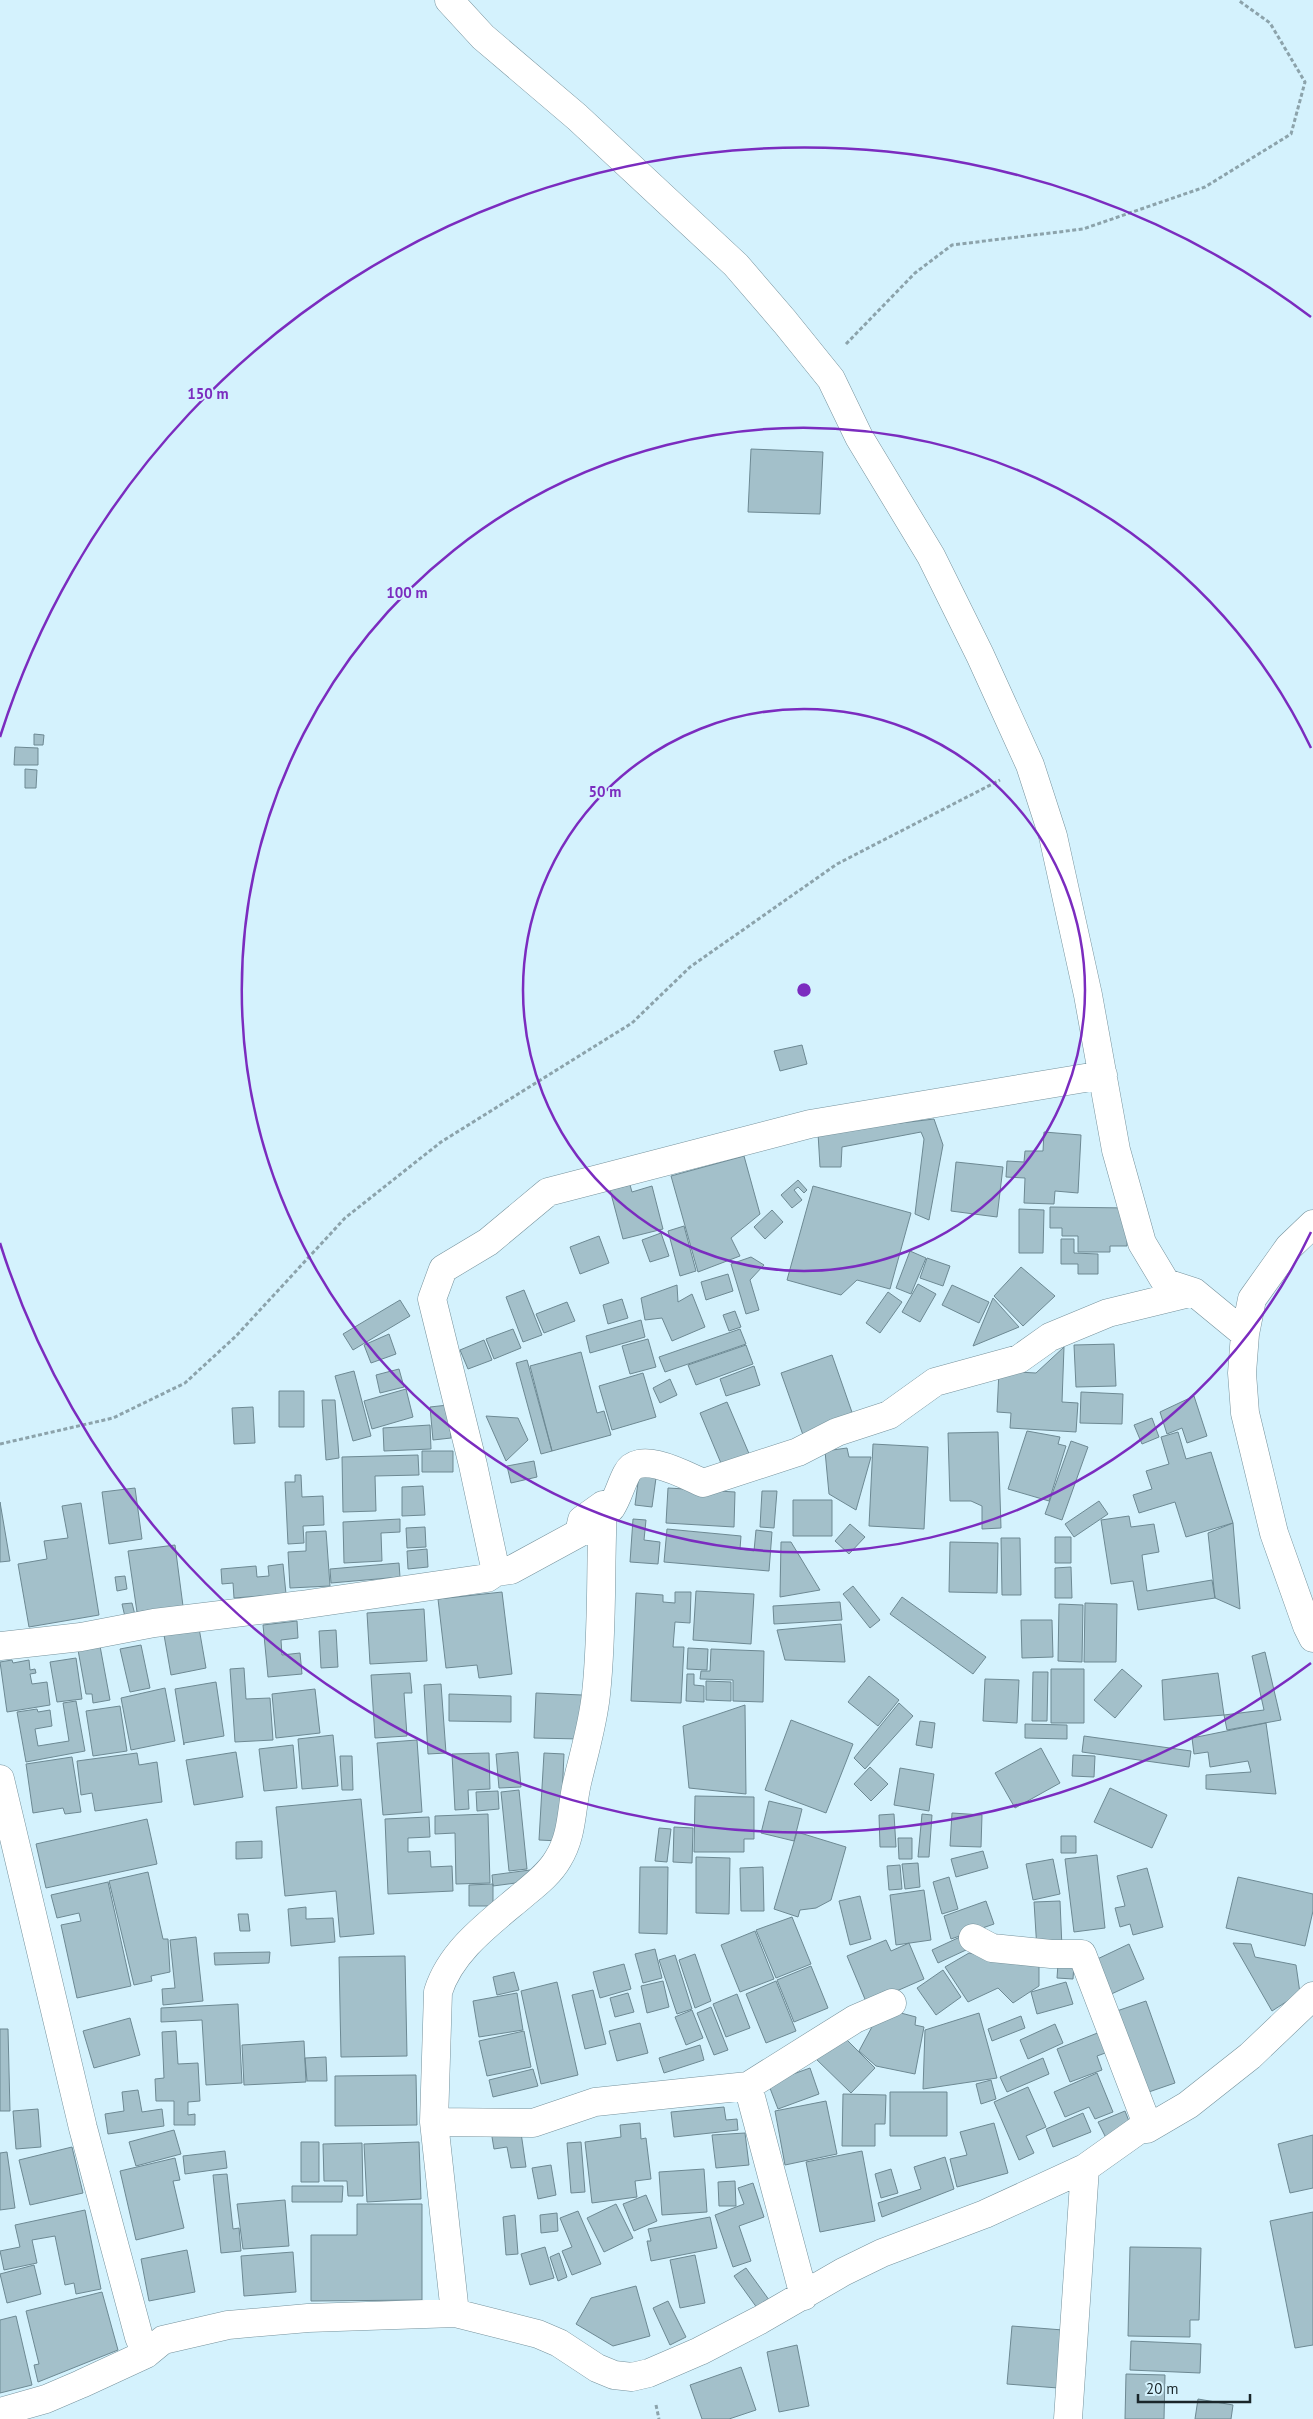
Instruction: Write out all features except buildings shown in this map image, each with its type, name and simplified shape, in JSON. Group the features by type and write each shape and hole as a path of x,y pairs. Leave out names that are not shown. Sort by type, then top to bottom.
{"street":[{"path":"449,0 483,37 577,117 736,265 831,379 877,468 931,556 980,655 1030,765 1053,836 1088,995 1116,1150 1142,1243 1166,1283 1194,1292 1245,1334"},
{"path":"496,1572 473,1465 432,1299 444,1269 488,1242 548,1192 810,1124 1103,1075"},
{"path":"1313,1224 1288,1247 1252,1300 1245,1334 1242,1373 1244,1413 1274,1533 1313,1638"},
{"path":"603,1505 611,1508 627,1472 632,1466 644,1462 659,1464 703,1483 798,1452 837,1432 890,1414 936,1382 1019,1359 1050,1338 1108,1313 1194,1292"},
{"path":"0,1646 81,1637 198,1617 487,1578 496,1572 511,1570 579,1533 582,1520 603,1505"},
{"path":"454,2313 434,2122 436,2006 443,1977 462,1950 542,1878 558,1859 571,1830 576,1784 586,1752 596,1695 600,1638 603,1505"},
{"path":"0,1779 83,2128 139,2337 146,2354"},
{"path":"973,1938 992,1948 1051,1954 1082,1954 1147,2124 1147,2130 1188,2105 1250,2056 1298,2013 1313,1996"},
{"path":"434,2122 533,2123 595,2102 748,2086 855,2019 892,2003"},
{"path":"748,2086 804,2296"},
{"path":"0,2412 46,2399 146,2354 163,2340 228,2325 308,2318 454,2313 538,2334 559,2343 597,2368 614,2375 632,2377 649,2373 700,2351 804,2296 843,2272 882,2253 984,2214 1085,2168 1147,2124"},
{"path":"1068,2419 1085,2168"}],"path":[{"path":"822,368 915,273 952,245 1083,229 1205,187 1290,134 1304,82 1270,23 1238,0"},
{"path":"0,1444 113,1418 186,1383 236,1336 345,1218 441,1142 632,1024 690,968 837,864 1030,765"}]}
